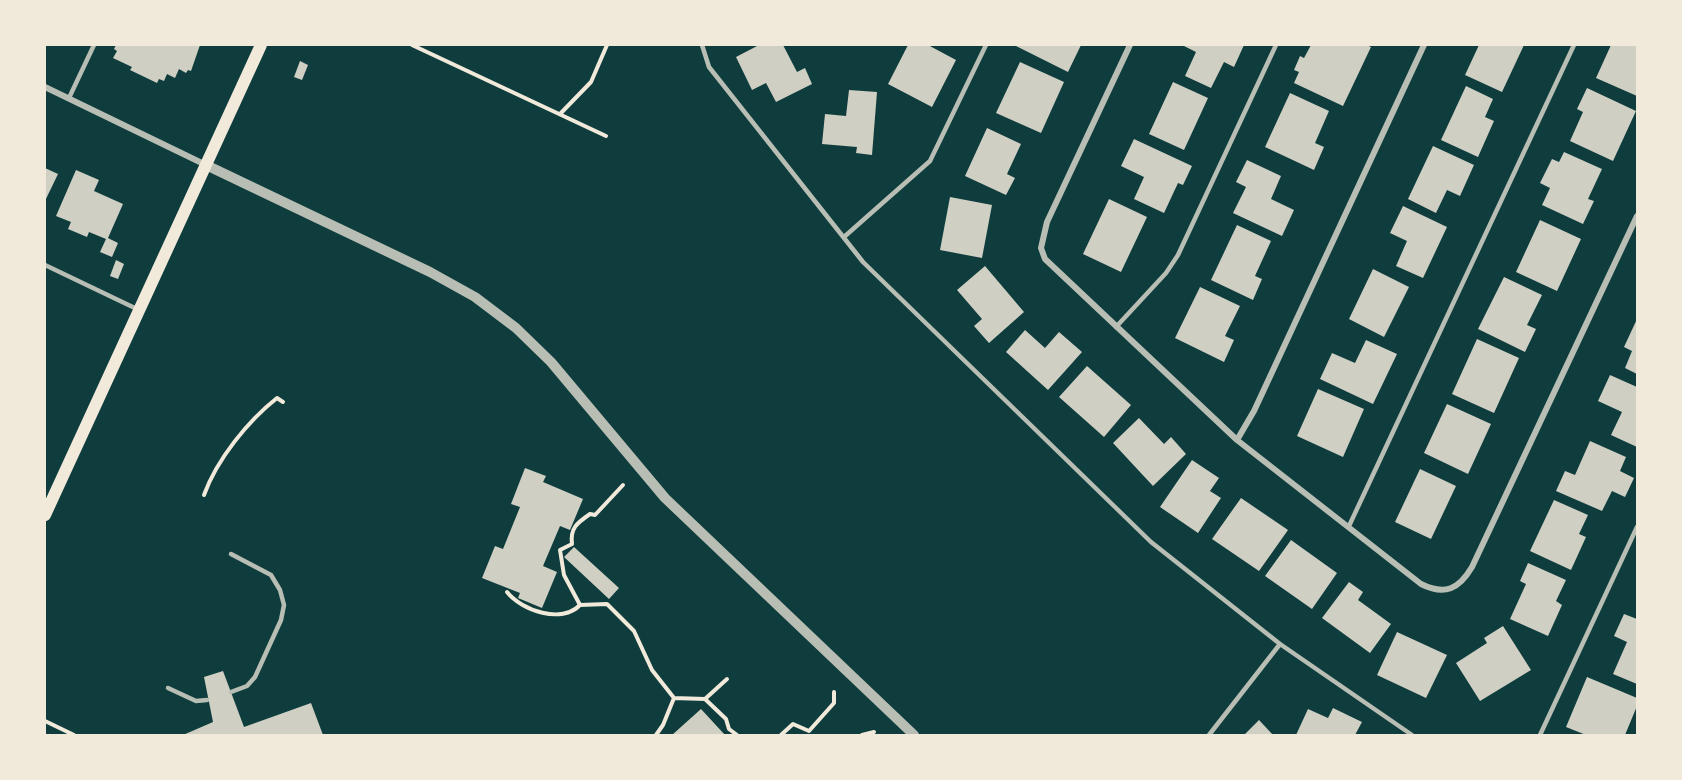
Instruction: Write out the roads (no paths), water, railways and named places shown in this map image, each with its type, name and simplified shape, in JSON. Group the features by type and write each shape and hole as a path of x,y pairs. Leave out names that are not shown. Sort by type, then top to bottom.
{"main road":[{"path":"45,515 261,45"}],"street":[{"path":"1130,45 1047,222 1041,248 1045,259 1237,440 1421,584 1441,591 1451,590 1460,585 1472,567 1637,216"},
{"path":"1237,440 1254,411 1425,45"},
{"path":"45,87 437,276 475,297 516,328 551,362 665,498 914,735"}],"lane":[{"path":"69,98 94,45"},
{"path":"702,45 709,67 863,262 1151,542 1280,644 1412,735"},
{"path":"844,237 930,161 986,45"},
{"path":"1116,327 1166,273 1178,255 1276,45"},
{"path":"1349,526 1574,45"},
{"path":"45,265 139,310"},
{"path":"1540,735 1637,527"},
{"path":"231,554 270,575 280,591 284,605 281,620 252,681 248,686 231,692"},
{"path":"1209,735 1280,644"},
{"path":"168,688 196,701 207,700"}]}
